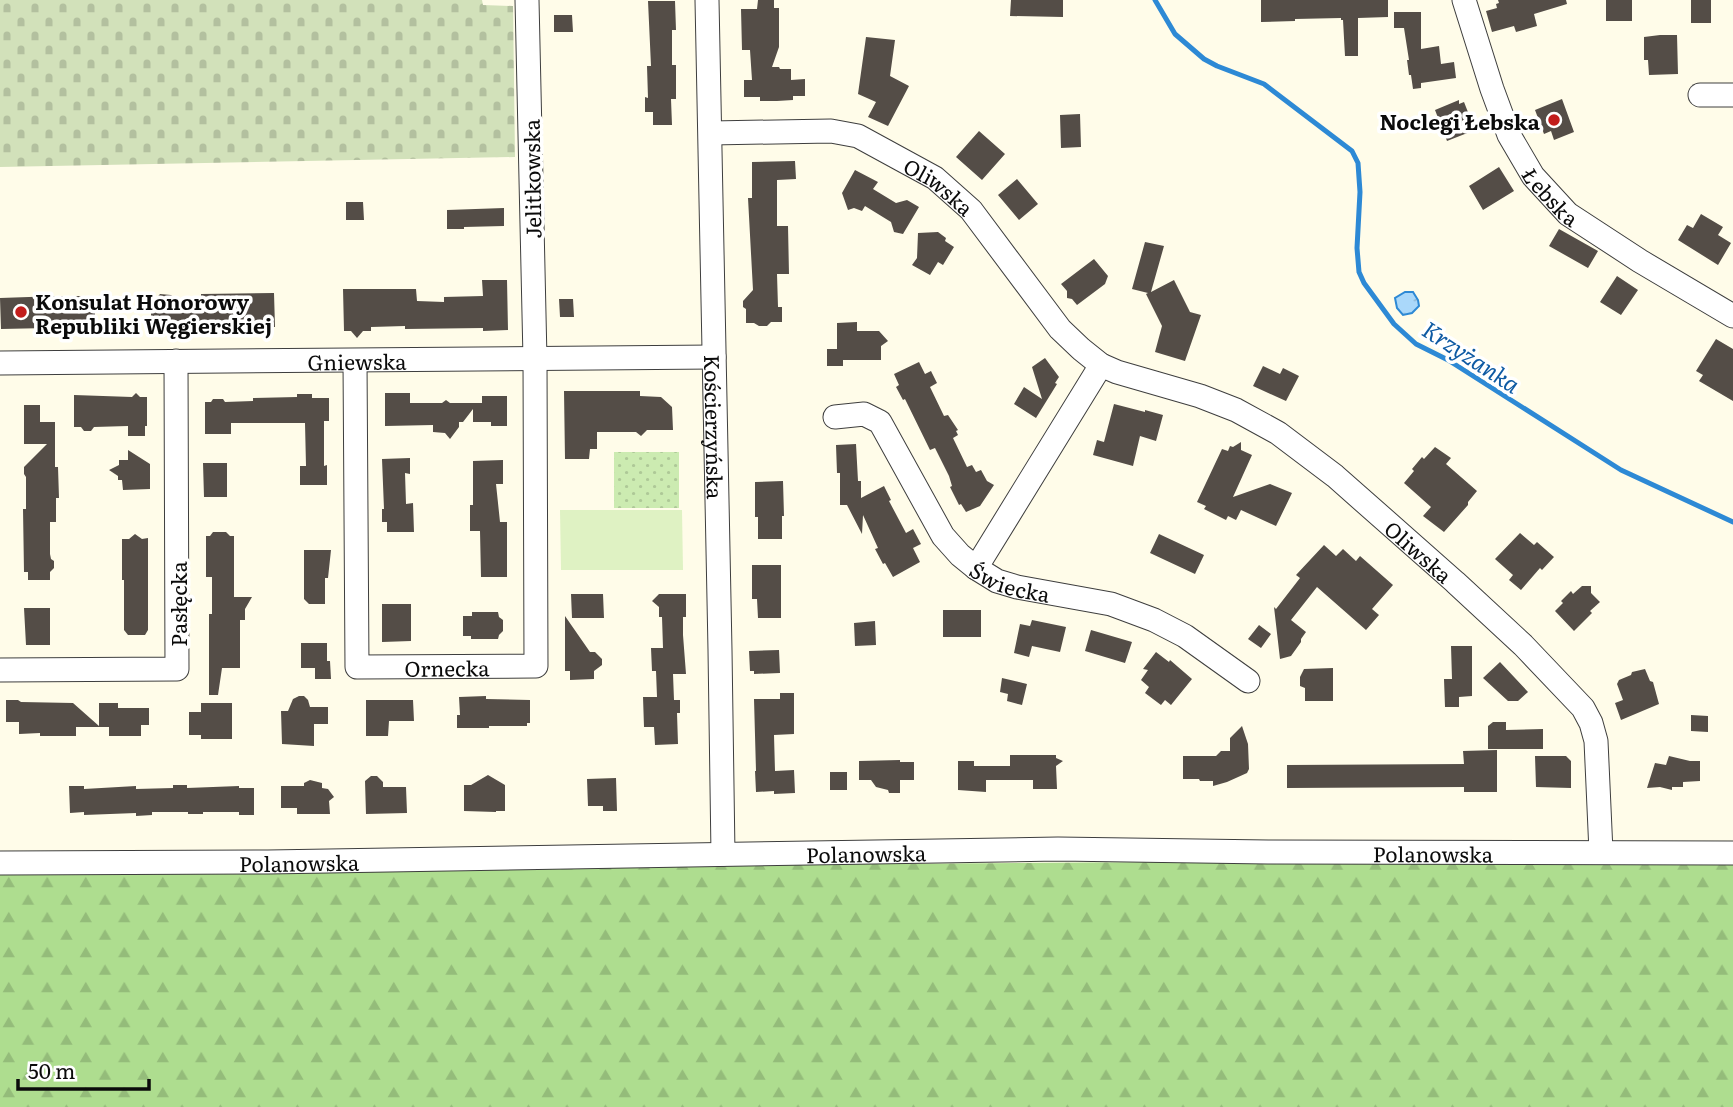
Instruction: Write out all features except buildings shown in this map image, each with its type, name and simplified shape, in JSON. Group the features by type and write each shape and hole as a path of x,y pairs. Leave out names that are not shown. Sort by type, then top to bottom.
{"street":[{"name":"Jelitkowska","path":"527,0 535,359"},
{"name":"Kościerzyńska","path":"707,0 723,854"},
{"name":"Łebska","path":"1464,0 1509,135 1533,176 1568,214 1640,261 1733,316"},
{"path":"1700,96 1733,95"},
{"name":"Oliwska","path":"710,133 831,131 858,136 935,178 971,210 1060,329 1101,365 1236,410 1278,433 1335,476 1523,645 1583,708 1596,741 1601,852"},
{"name":"Gniewska","path":"0,363 714,357"},
{"name":"Ornecka","path":"355,361 357,667 536,666 535,359"},
{"name":"Pasłęcka","path":"0,670 177,669 176,361"},
{"path":"976,568 1101,365"},
{"name":"Świecka","path":"835,417 864,414 880,422 943,536 976,568 997,581 1017,587 1111,604 1154,620 1185,636 1248,681"},
{"name":"Polanowska","path":"0,863 268,862 1058,849 1733,853"}],"green space":[{"path":"0,0 482,0 483,5 513,6 515,157 0,167"},
{"path":"614,452 679,452 679,508 614,508"},
{"path":"560,510 682,510 683,570 561,570"},
{"path":"1733,858 1733,1107 0,1107 0,870"}],"water":[{"path":"1405,292 1413,292 1419,306 1412,313 1403,315 1397,308 1395,298"}],"waterway":[{"name":"Krzyżanka","path":"1155,0 1175,34 1204,59 1264,84 1352,151 1358,163 1360,192 1357,248 1359,272 1394,324 1416,344 1448,360 1621,470 1733,522"}],"place":[{"name":"Noclegi Łebska","path":"1554,120"},
{"name":"Konsulat Honorowy Republiki Węgierskiej","path":"21,312"}]}
